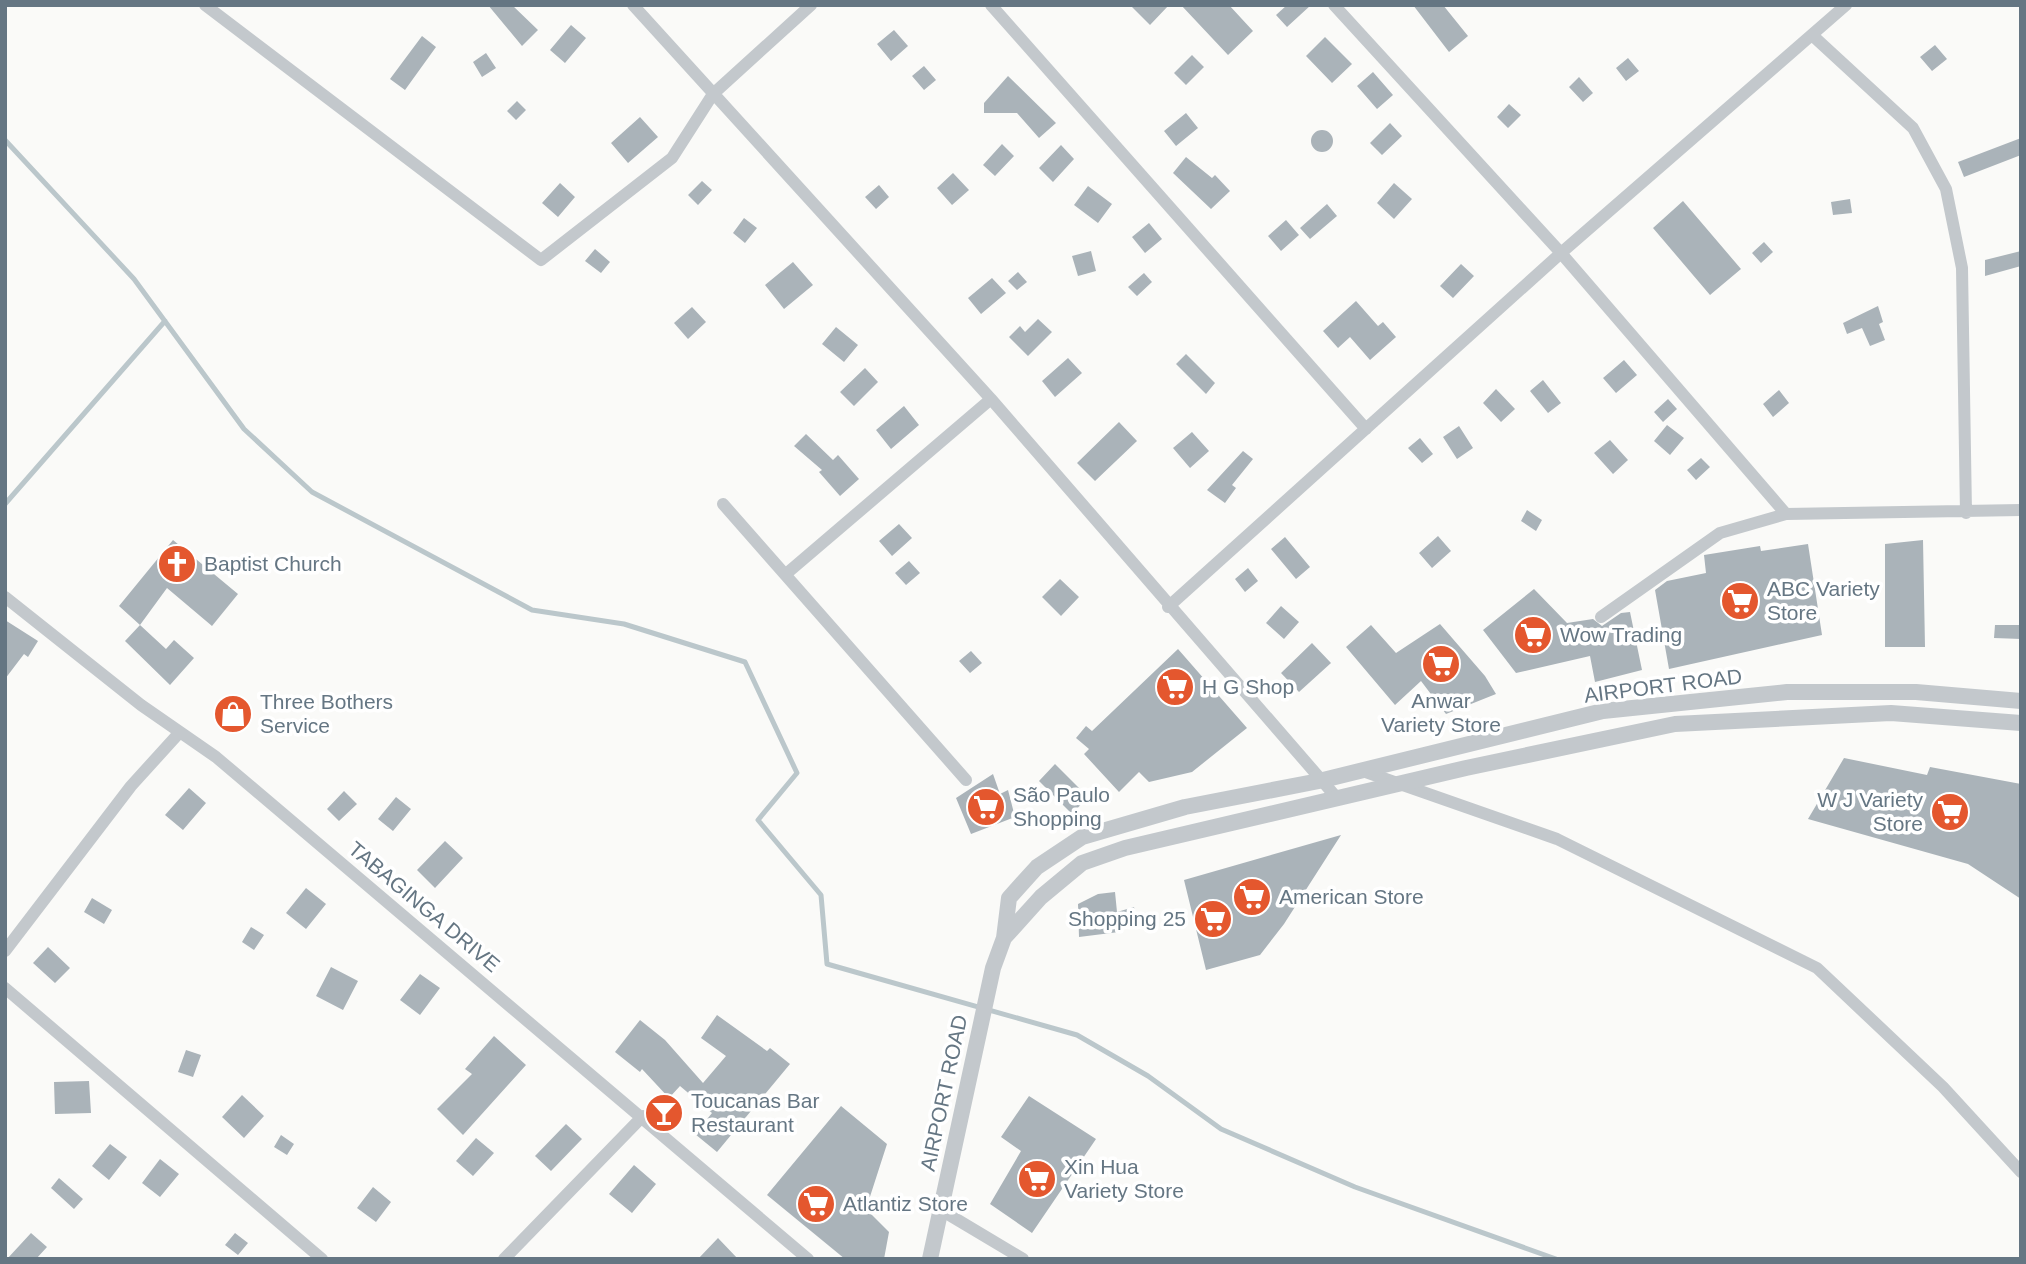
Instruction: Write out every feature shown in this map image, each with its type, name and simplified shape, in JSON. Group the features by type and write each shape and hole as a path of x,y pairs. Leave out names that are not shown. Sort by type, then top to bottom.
{"street":[{"path":"205,5 541,260 672,158 713,94 811,5"},
{"path":"633,5 990,399 1319,781 1337,798"},
{"path":"991,5 1366,429"},
{"path":"1334,5 1561,253 1786,514"},
{"path":"1168,607 1561,253 1846,5"},
{"path":"1812,35 1913,128 1945,188 1962,268 1966,513"},
{"path":"786,574 990,399"},
{"path":"723,504 966,780"},
{"path":"1601,617 1720,533 1786,514 2021,510"},
{"name":"TABAGINGA DRIVE","path":"5,597 141,705 216,757 643,1116 808,1259"},
{"name":"AIRPORT ROAD","path":"930,1259 993,968 1004,938 1009,898 1037,867 1082,837 1185,807 1319,781 1604,711 1787,692 1901,692 2021,701"},
{"path":"1901,692 1901,714"},
{"name":"AIRPORT ROAD","path":"1004,938 1041,897 1083,863 1125,848 1337,798 1675,724 1901,714 2021,723"},
{"path":"5,951 131,786 180,732"},
{"path":"1360,769 1557,839 1816,968 1943,1087 2021,1172"},
{"path":"5,988 321,1259"},
{"path":"504,1259 643,1116"},
{"path":"940,1210 1023,1259"}],"building":[{"path":"488,5 512,5 538,30 522,46"},
{"path":"1130,5 1169,5 1150,25"},
{"path":"1181,5 1229,5 1253,31 1228,55"},
{"path":"1287,5 1311,5 1287,27 1276,15"},
{"path":"1413,5 1443,5 1468,36 1449,52"},
{"path":"571,25 586,38 565,63 550,50"},
{"path":"894,30 908,46 891,61 877,44"},
{"path":"422,36 436,47 405,90 390,79"},
{"path":"1325,37 1352,64 1332,83 1306,56"},
{"path":"1935,45 1947,59 1932,71 1920,57"},
{"path":"486,53 496,68 482,77 473,62"},
{"path":"1192,55 1204,67 1186,85 1174,73"},
{"path":"1628,58 1639,71 1626,81 1616,68"},
{"path":"924,66 936,80 924,90 912,76"},
{"path":"1373,72 1393,95 1377,109 1357,86"},
{"path":"1008,76 1056,123 1039,138 1017,113 984,113 984,103"},
{"path":"1579,77 1593,93 1583,102 1569,87"},
{"path":"517,101 526,110 516,120 507,111"},
{"path":"1509,104 1521,115 1508,128 1497,117"},
{"path":"1186,113 1198,128 1176,146 1164,131"},
{"path":"640,117 658,137 628,163 611,143"},
{"path":"1390,123 1402,136 1382,155 1370,143"},
{"path":"1322,130 1330,133 1333,141 1330,149 1322,152 1314,149 1311,141 1314,133"},
{"path":"2021,138 2021,155 1964,177 1958,162"},
{"path":"1002,144 1014,156 995,176 983,165"},
{"path":"1061,145 1074,159 1053,182 1039,168"},
{"path":"1186,157 1212,178 1215,175 1230,191 1211,209 1173,173"},
{"path":"953,173 969,190 952,205 937,188"},
{"path":"702,181 712,190 698,205 688,195"},
{"path":"560,183 575,197 558,217 542,203"},
{"path":"1394,183 1412,199 1394,219 1377,203"},
{"path":"879,185 889,197 876,209 865,197"},
{"path":"1088,186 1112,204 1098,223 1074,205"},
{"path":"1850,199 1852,213 1833,215 1831,202"},
{"path":"1683,201 1741,269 1710,295 1653,228"},
{"path":"1327,204 1337,216 1310,239 1300,228"},
{"path":"744,218 757,228 745,243 733,233"},
{"path":"1286,220 1299,235 1281,251 1268,236"},
{"path":"1149,223 1162,239 1145,253 1132,237"},
{"path":"1764,242 1773,252 1761,263 1752,253"},
{"path":"595,249 610,262 601,273 585,261"},
{"path":"1091,251 1096,271 1078,276 1072,256"},
{"path":"2021,251 2021,266 1985,276 1985,260"},
{"path":"793,262 813,285 784,309 765,285"},
{"path":"1461,264 1474,276 1453,298 1440,286"},
{"path":"1018,272 1027,282 1017,290 1008,281"},
{"path":"1144,273 1152,282 1137,296 1128,287"},
{"path":"992,278 1006,293 981,314 968,298"},
{"path":"1356,301 1378,326 1383,322 1396,337 1370,360 1350,337 1338,348 1323,331"},
{"path":"1878,306 1883,322 1879,324 1885,340 1870,346 1862,328 1847,334 1843,323"},
{"path":"692,307 706,322 688,339 674,323"},
{"path":"1038,319 1052,332 1028,356 1009,337 1020,326 1025,332"},
{"path":"836,327 858,345 844,362 822,344"},
{"path":"1186,354 1215,383 1206,394 1176,364"},
{"path":"1068,358 1082,373 1055,397 1042,381"},
{"path":"1624,360 1637,375 1616,393 1603,378"},
{"path":"865,368 878,382 854,406 840,392"},
{"path":"1543,380 1561,403 1548,413 1530,391"},
{"path":"1496,389 1515,409 1501,422 1483,403"},
{"path":"1779,390 1789,403 1773,417 1763,404"},
{"path":"1668,399 1677,409 1663,422 1654,412"},
{"path":"904,406 919,425 891,449 876,430"},
{"path":"1119,422 1137,441 1095,481 1077,463"},
{"path":"1667,425 1684,438 1670,455 1654,441"},
{"path":"1459,426 1473,448 1457,459 1443,437"},
{"path":"1192,432 1209,451 1190,468 1173,448"},
{"path":"806,434 833,460 838,455 859,479 840,496 819,472 822,470 794,446"},
{"path":"1420,438 1433,454 1422,463 1408,448"},
{"path":"1610,440 1628,460 1613,474 1594,453"},
{"path":"1243,451 1253,459 1232,485 1236,488 1225,503 1207,490"},
{"path":"1701,458 1710,467 1696,480 1687,470"},
{"path":"1527,510 1542,520 1536,531 1521,521"},
{"path":"899,524 912,538 892,556 879,541"},
{"path":"1438,536 1451,551 1432,568 1419,553"},
{"path":"1285,537 1310,567 1296,579 1271,549"},
{"name":"Baptist Church","path":"173,540 238,594 212,626 167,588 140,625 119,606"},
{"path":"1923,540 1925,647 1885,647 1885,544"},
{"path":"1808,544 1822,635 1669,669 1655,590 1667,581 1706,573 1704,555 1760,546 1761,551"},
{"path":"909,561 920,573 906,585 895,573"},
{"path":"1248,568 1258,581 1245,592 1235,579"},
{"path":"1060,579 1079,597 1061,616 1042,597"},
{"name":"Wow Trading","path":"1534,589 1567,623 1593,619 1602,626 1621,613 1630,612 1642,670 1595,682 1590,656 1516,673 1483,630"},
{"path":"1281,606 1299,622 1284,639 1266,623"},
{"path":"5,620 38,641 28,657 24,654 5,679"},
{"name":"Anwar Variety Store","path":"1440,624 1485,676 1496,694 1446,714 1421,681 1395,705 1346,647 1371,625 1396,653"},
{"path":"140,625 166,649 174,640 194,658 170,685 125,641"},
{"path":"1995,625 2021,625 2021,639 1994,638"},
{"path":"1312,643 1331,663 1299,692 1281,673"},
{"name":"H G Shop","path":"1178,649 1247,728 1192,772 1149,782 1139,772 1119,792 1084,754 1089,749 1076,738 1086,726 1092,731"},
{"path":"971,651 982,663 970,673 959,661"},
{"path":"1844,758 1927,775 1930,767 2021,784 2021,899 1968,864 1808,819"},
{"path":"1055,764 1088,797 1072,814 1039,781"},
{"name":"São Paulo Shopping","path":"993,774 1000,794 1008,790 1015,817 971,834 956,798"},
{"path":"189,788 206,803 183,830 165,815"},
{"path":"344,791 357,804 339,821 327,809"},
{"path":"396,797 411,809 393,831 378,819"},
{"path":"1341,835 1284,924 1260,955 1206,970 1184,880"},
{"path":"445,841 463,858 435,888 417,870"},
{"path":"306,888 326,904 306,929 286,913"},
{"path":"1115,892 1117,912 1134,907 1137,921 1119,926 1119,932 1079,937 1078,904 1098,894"},
{"path":"92,898 112,910 104,924 84,912"},
{"path":"251,927 264,935 254,950 242,942"},
{"path":"48,947 70,968 55,983 33,963"},
{"path":"331,967 358,981 343,1010 316,996"},
{"path":"420,974 440,988 420,1015 400,1000"},
{"path":"717,1015 767,1051 770,1048 790,1064 717,1152 695,1134 712,1113 680,1086 669,1098 642,1069 640,1072 615,1052 640,1020 665,1040 703,1083 726,1056 701,1038"},
{"path":"494,1036 526,1065 463,1135 437,1109 472,1074 465,1069"},
{"path":"186,1050 201,1055 193,1077 178,1072"},
{"path":"89,1081 91,1113 55,1114 54,1082"},
{"path":"242,1095 264,1116 244,1138 222,1117"},
{"name":"Xin Hua Variety Store","path":"1029,1096 1096,1139 1032,1233 990,1204 1021,1151 1001,1137"},
{"path":"841,1106 887,1144 866,1209 889,1232 884,1259 845,1259 767,1195"},
{"path":"566,1124 582,1139 551,1171 535,1156"},
{"path":"281,1135 294,1144 287,1155 274,1147"},
{"path":"476,1138 494,1153 473,1176 456,1161"},
{"path":"110,1144 127,1157 109,1180 92,1166"},
{"path":"160,1159 179,1174 160,1197 142,1183"},
{"path":"634,1165 656,1184 632,1213 609,1194"},
{"path":"59,1178 83,1199 74,1209 51,1188"},
{"path":"373,1187 391,1202 376,1222 357,1208"},
{"path":"31,1233 47,1247 36,1259 7,1259"},
{"path":"235,1233 248,1243 238,1255 225,1245"},
{"path":"718,1238 738,1259 698,1259"}],"waterway":[{"path":"5,140 134,279 244,429 312,492 532,610 624,624 745,662 797,773 758,820 821,895 827,964 1077,1035 1148,1076 1221,1129 1355,1187 1556,1259"},
{"path":"5,504 165,321"}],"place":[{"name":"Baptist Church","path":"177,564"},
{"name":"ABC Variety Store","path":"1740,601"},
{"name":"Wow Trading","path":"1533,635"},
{"name":"Anwar Variety Store","path":"1441,664"},
{"name":"H G Shop","path":"1175,687"},
{"name":"Three Bothers Service","path":"233,714"},
{"name":"São Paulo Shopping","path":"986,807"},
{"name":"W J Variety Store","path":"1950,812"},
{"name":"American Store","path":"1252,897"},
{"name":"Shopping 25","path":"1213,919"},
{"name":"Toucanas Bar Restaurant","path":"664,1113"},
{"name":"Xin Hua Variety Store","path":"1037,1179"},
{"name":"Atlantiz Store","path":"816,1204"}]}
